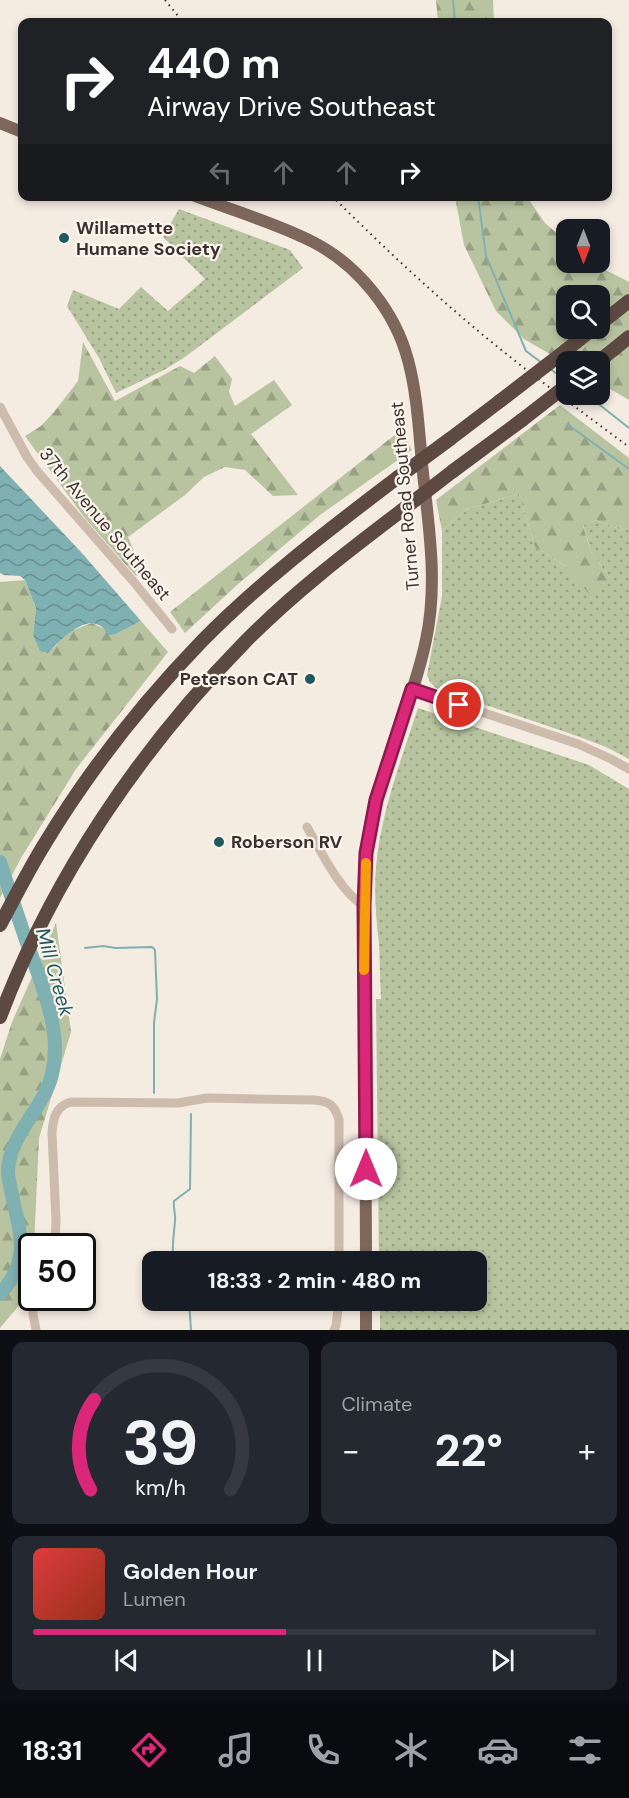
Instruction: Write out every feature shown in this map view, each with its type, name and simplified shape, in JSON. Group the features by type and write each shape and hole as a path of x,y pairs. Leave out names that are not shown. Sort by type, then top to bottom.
{"highway":[{"path":"610,316 629,302"},
{"path":"610,352 629,337"},
{"path":"0,925 28,872 70,804 114,743 159,688 202,641 283,567 580,339"},
{"path":"0,1017 55,899 94,831 153,746 188,705 246,641 285,605 400,511 556,394"}],"main road":[{"path":"0,123 18,130"},
{"name":"Turner Road Southeast","path":"208,201 301,236 341,260 366,283 395,327 408,360 415,396 432,562 432,595 427,639 376,800 366,853 364,906 366,1251"},
{"path":"366,1311 366,1330"}],"street":[{"name":"37th Avenue Southeast","path":"0,407 37,471 172,629"},
{"path":"412,689 578,744 629,769"},
{"path":"307,827 345,890 364,906"},
{"path":"56,1233 53,1119 66,1103 178,1103 207,1098 314,1100 326,1101 333,1106 339,1120 339,1251"},
{"path":"33,1311 36,1330"},
{"path":"334,1330 338,1311"}],"green space":[{"path":"436,0 493,0 494,18 438,18"},
{"path":"456,201 530,201 545,223 556,232 556,273 610,272 629,282 629,400 610,389 610,351 556,351 556,358 524,339 496,311 464,245"},
{"path":"179,209 290,250 303,268 185,357 164,370 116,393 99,358 67,306 73,290 119,309 141,287 168,311 205,279 163,237"},
{"path":"83,342 115,401 180,366 194,373 215,356 232,379 229,392 235,406 274,380 292,405 251,434 298,495 273,496 245,470 225,467 204,477 185,495 128,537 143,572 136,576 84,517 25,436 41,426 78,381"},
{"path":"560,405 629,458 629,529 622,530 595,520 583,526 591,552 610,578 599,591 591,596 565,566 535,547 519,494 467,509 442,531 436,500"},
{"path":"401,430 412,450 320,515 237,585 185,633 170,612"},
{"path":"519,494 535,547 565,566 610,578 591,552 583,525 595,520 622,530 629,529 629,759 577,736 436,688 427,675 442,596 442,531 467,509"},
{"path":"25,580 36,608 33,635 48,653 71,631 92,623 116,634 141,621 168,652 76,769 21,858 0,898 0,582"},
{"path":"418,708 589,765 629,789 629,1330 380,1330 380,1311 487,1311 487,1251 379,1251 376,999 381,999 375,886 382,826"},
{"path":"56,923 71,1032 39,1138 35,1233 18,1233 18,1307 0,1328 0,1059 12,1022"}],"water":[{"path":"0,466 81,552 141,621 116,634 108,635 102,627 95,624 80,626 48,653 40,651 33,635 36,608 25,580 20,576 0,573"}],"waterway":[{"path":"453,0 455,18"},
{"path":"479,201 486,256 526,351 542,363"},
{"path":"549,368 556,373"},
{"path":"600,405 629,428"},
{"path":"567,424 629,469"},
{"name":"Mill Creek","path":"0,862 46,997 55,1043 55,1059 48,1087 20,1134 10,1159 8,1173 19,1227 21,1250 16,1271 0,1294"},
{"path":"85,948 152,947 155,950 157,999 154,1023 154,1093"},
{"path":"173,1251 174,1201 190,1189 191,1114"},
{"path":"190,1311 191,1330"}],"railway":[{"path":"165,0 180,18"},
{"path":"337,201 403,265 477,330 629,447"}],"slow traffic":[{"path":"364,970 366,863"}],"place":[{"name":"Willamette Humane Society","path":"64,238"},
{"name":"Peterson CAT","path":"310,679"},
{"name":"Roberson RV","path":"219,842"}],"route":[{"path":"366,1169 364,906 366,853 370,828 376,800 412,689 459,705"}]}
